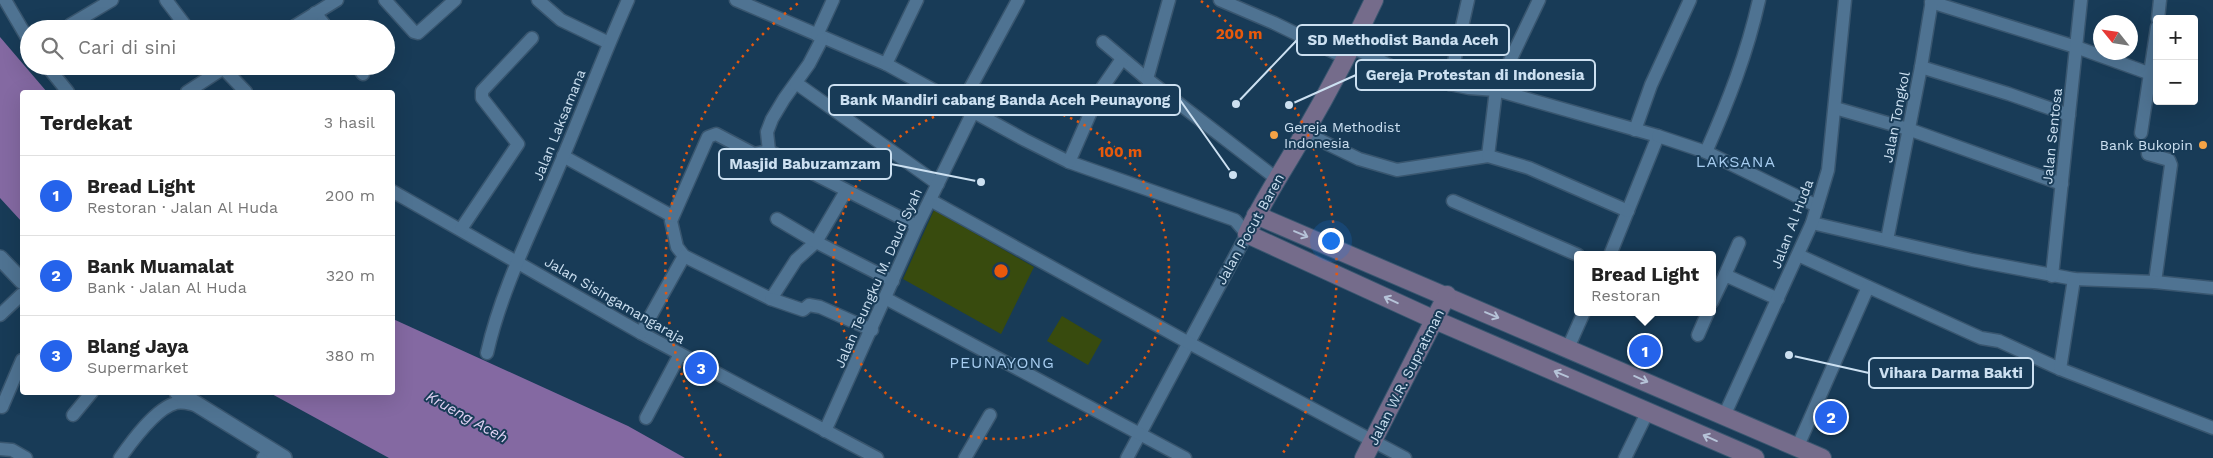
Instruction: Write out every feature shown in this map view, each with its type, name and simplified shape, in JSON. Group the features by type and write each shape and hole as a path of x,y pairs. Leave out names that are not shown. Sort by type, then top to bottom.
{"main road":[{"name":"Jalan Pocut Baren","path":"1247,234 1349,53 1374,0"},
{"path":"1256,215 1447,295 1822,458"},
{"path":"1247,234 1435,320 1755,458"},
{"name":"Jalan W.R. Supratman","path":"1364,458 1447,295"}],"street":[{"path":"5,0 20,26"},
{"path":"166,0 181,20"},
{"path":"304,20 337,0"},
{"path":"385,0 418,34 455,0"},
{"path":"538,0 561,20 609,43"},
{"name":"Jalan Laksamana","path":"487,353 500,304 628,0"},
{"path":"736,0 886,64 1069,162 1235,220 1247,234"},
{"path":"769,152 767,132 772,119 796,84 820,37 834,0"},
{"path":"886,64 917,0"},
{"path":"961,105 1018,0"},
{"path":"1147,79 1169,0"},
{"path":"1220,0 1281,26 1411,76 1448,84 1496,90 1658,136 1706,152 1817,206"},
{"path":"1448,84 1468,0"},
{"path":"1488,156 1496,90 1539,0"},
{"path":"1635,130 1650,85 1689,0"},
{"path":"1706,152 1730,96 1751,35 1758,0"},
{"name":"Jalan Al Huda","path":"1724,416 1812,223 1828,170 1845,0"},
{"name":"Jalan Sentosa","path":"2052,276 2081,0"},
{"path":"2158,15 2160,0"},
{"path":"78,20 110,1"},
{"path":"1931,1 2076,47 2151,74"},
{"name":"Jalan Tongkol","path":"1887,240 1921,67 1931,1"},
{"path":"315,13 321,20"},
{"path":"461,229 518,144 514,136 482,98 482,91 532,38"},
{"path":"1102,42 1277,179"},
{"path":"2141,132 2153,58"},
{"path":"1069,162 1100,90 1122,59"},
{"path":"1921,67 2069,115"},
{"path":"54,75 66,90"},
{"path":"190,90 212,75"},
{"path":"231,75 244,90"},
{"path":"796,84 938,184"},
{"path":"1835,108 1908,129 2062,184"},
{"name":"Jalan Teungku M. Daud Syah","path":"825,431 872,330 917,226 973,112"},
{"path":"1305,133 1359,159 1397,170 1488,156 1528,168 1628,211"},
{"path":"872,330 820,307 809,305 803,310 771,299 684,256 677,247 672,231 672,216 710,136 716,134 754,154 769,152 917,226"},
{"path":"1612,251 1658,136"},
{"path":"2148,154 2169,160 2171,165 2155,282"},
{"path":"563,156 672,216"},
{"path":"771,299 796,260 816,242 846,191"},
{"name":"Jalan Sisingamangaraja","path":"395,193 641,333 877,458"},
{"path":"930,200 1189,343 1405,458"},
{"path":"1453,201 1574,254"},
{"path":"1235,220 1256,215"},
{"path":"776,219 816,242 893,281"},
{"path":"1812,223 1972,260 2052,276 2074,279 2155,282 2213,288"},
{"name":"Jalan Pocut Baren","path":"1128,458 1247,234"},
{"path":"1716,294 1739,243"},
{"path":"1798,255 1981,338 1999,341 2060,369 2213,428"},
{"path":"641,333 684,256"},
{"path":"0,258 20,279"},
{"path":"1725,275 1778,298"},
{"path":"2060,369 2074,279"},
{"path":"1797,448 1868,287"},
{"path":"0,315 20,296"},
{"path":"886,298 1185,458"},
{"path":"1568,348 1582,316"},
{"path":"1698,335 1706,316"},
{"path":"646,418 680,354"},
{"path":"2,407 20,365"},
{"path":"73,416 90,395"},
{"path":"182,395 202,406 267,454 284,458"},
{"path":"120,458 148,424 170,406 180,402 202,406"},
{"path":"1625,458 1648,411"},
{"path":"966,458 990,415"},
{"path":"0,449 12,450 24,457"}],"green space":[{"path":"934,210 1034,267 1001,334 903,279"},
{"path":"1062,316 1102,340 1088,365 1047,341"}],"water":[{"path":"0,37 20,60 20,75 32,75 45,90 20,90 20,220 0,198"},
{"name":"Krueng Aceh","path":"395,320 628,426 685,458 389,458 274,395 395,395"}],"place":[{"name":"SD Methodist Banda Aceh","path":"1236,104"},
{"name":"Gereja Protestan di Indonesia","path":"1289,105"},
{"name":"Gereja Methodist Indonesia","path":"1274,135"},
{"name":"Bank Bukopin","path":"2203,145"},
{"name":"Bank Mandiri cabang Banda Aceh Peunayong","path":"1233,175"},
{"name":"Masjid Babuzamzam","path":"981,182"},
{"name":"Bread Light","path":"1645,351"},
{"name":"Vihara Darma Bakti","path":"1789,355"},
{"name":"Blang Jaya","path":"701,368"},
{"name":"Bank Muamalat","path":"1831,417"}],"district":[{"name":"LAKSANA","path":"1736,161"},
{"name":"PEUNAYONG","path":"1002,362"}]}
